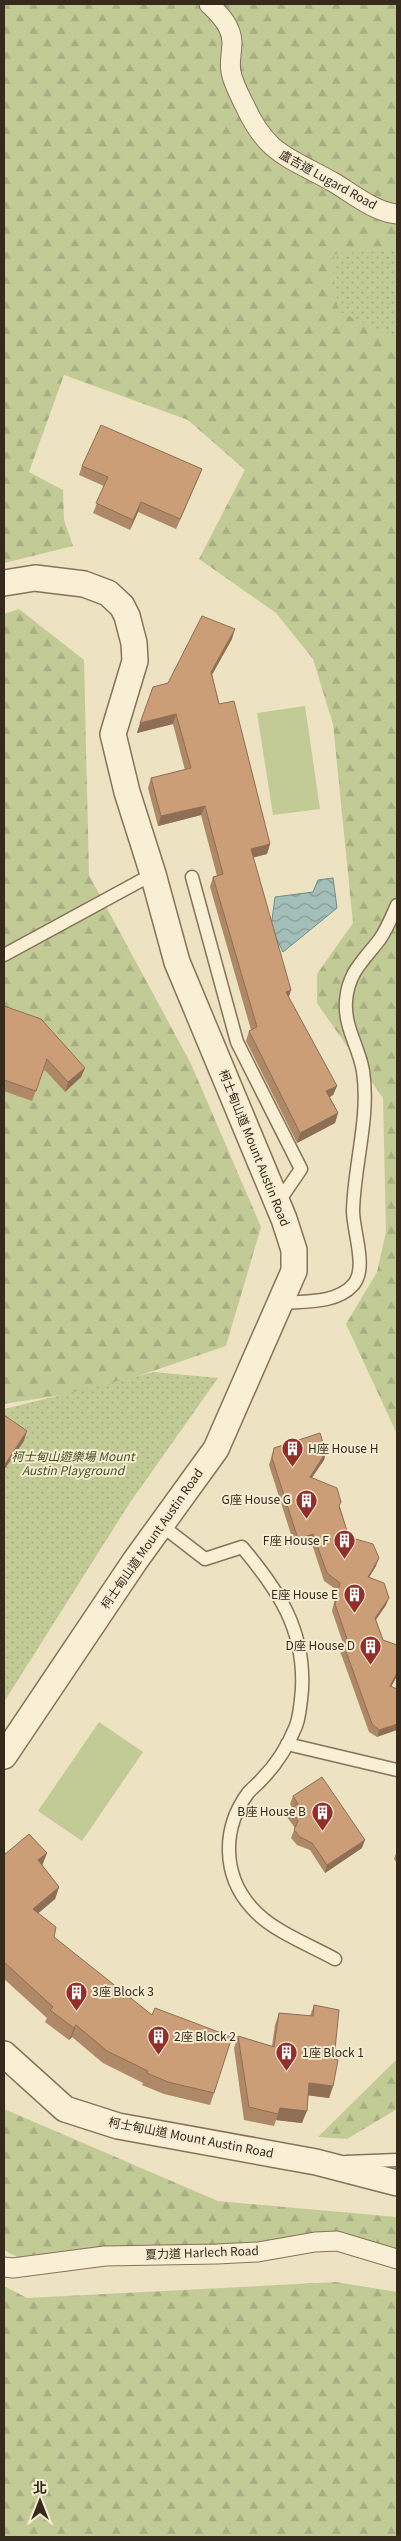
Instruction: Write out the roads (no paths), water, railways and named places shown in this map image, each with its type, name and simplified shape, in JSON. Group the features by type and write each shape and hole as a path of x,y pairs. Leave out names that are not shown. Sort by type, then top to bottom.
{"street":[{"name":"盧吉道 Lugard Road","path":"209,4 229,27 232,42 230,66 233,80 254,126 265,142 279,152 371,204 397,214"},
{"name":"柯士甸山道 Mount Austin Road","path":"4,583 35,578 84,584 108,593 122,606 128,616 135,660 113,734 127,792 153,874 176,962 277,1204 294,1250 294,1271 216,1449 161,1525 4,1756"},
{"name":"柯士甸山道 Mount Austin Road","path":"4,2054 65,2109 118,2126 316,2162 397,2183"},
{"name":"夏力道 Harlech Road","path":"4,2267 13,2268 104,2256 258,2252 315,2242 337,2241 397,2259"}],"lane":[{"path":"4,955 153,874"},
{"path":"192,877 237,1042 301,1169 277,1204"},
{"path":"281,1303 337,1297 354,1284 360,1263 353,1212 364,1106 363,1070 348,1029 346,1002 351,978 361,960 380,939 397,905"},
{"path":"161,1525 205,1559 242,1547 272,1584 285,1606 294,1628 302,1677 297,1725 288,1744 276,1762 249,1792 239,1808 232,1825 229,1861 237,1886 252,1908 265,1921 335,1959"},
{"path":"288,1744 397,1770"},
{"path":"316,2162 397,2160"}],"water":[{"path":"333,878 337,908 283,952 271,927 275,897 313,892 318,880"}],"place":[{"name":"H座 House H","path":"292,1468"},
{"name":"G座 House G","path":"307,1519"},
{"name":"F座 House F","path":"345,1560"},
{"name":"E座 House E","path":"354,1614"},
{"name":"D座 House D","path":"371,1665"},
{"name":"B座 House B","path":"322,1831"},
{"name":"3座 Block 3","path":"76,2011"},
{"name":"2座 Block 2","path":"158,2056"},
{"name":"1座 Block 1","path":"286,2072"}],"park label":[{"name":"柯士甸山遊樂場 Mount Austin Playground","path":"73,1464"}]}
